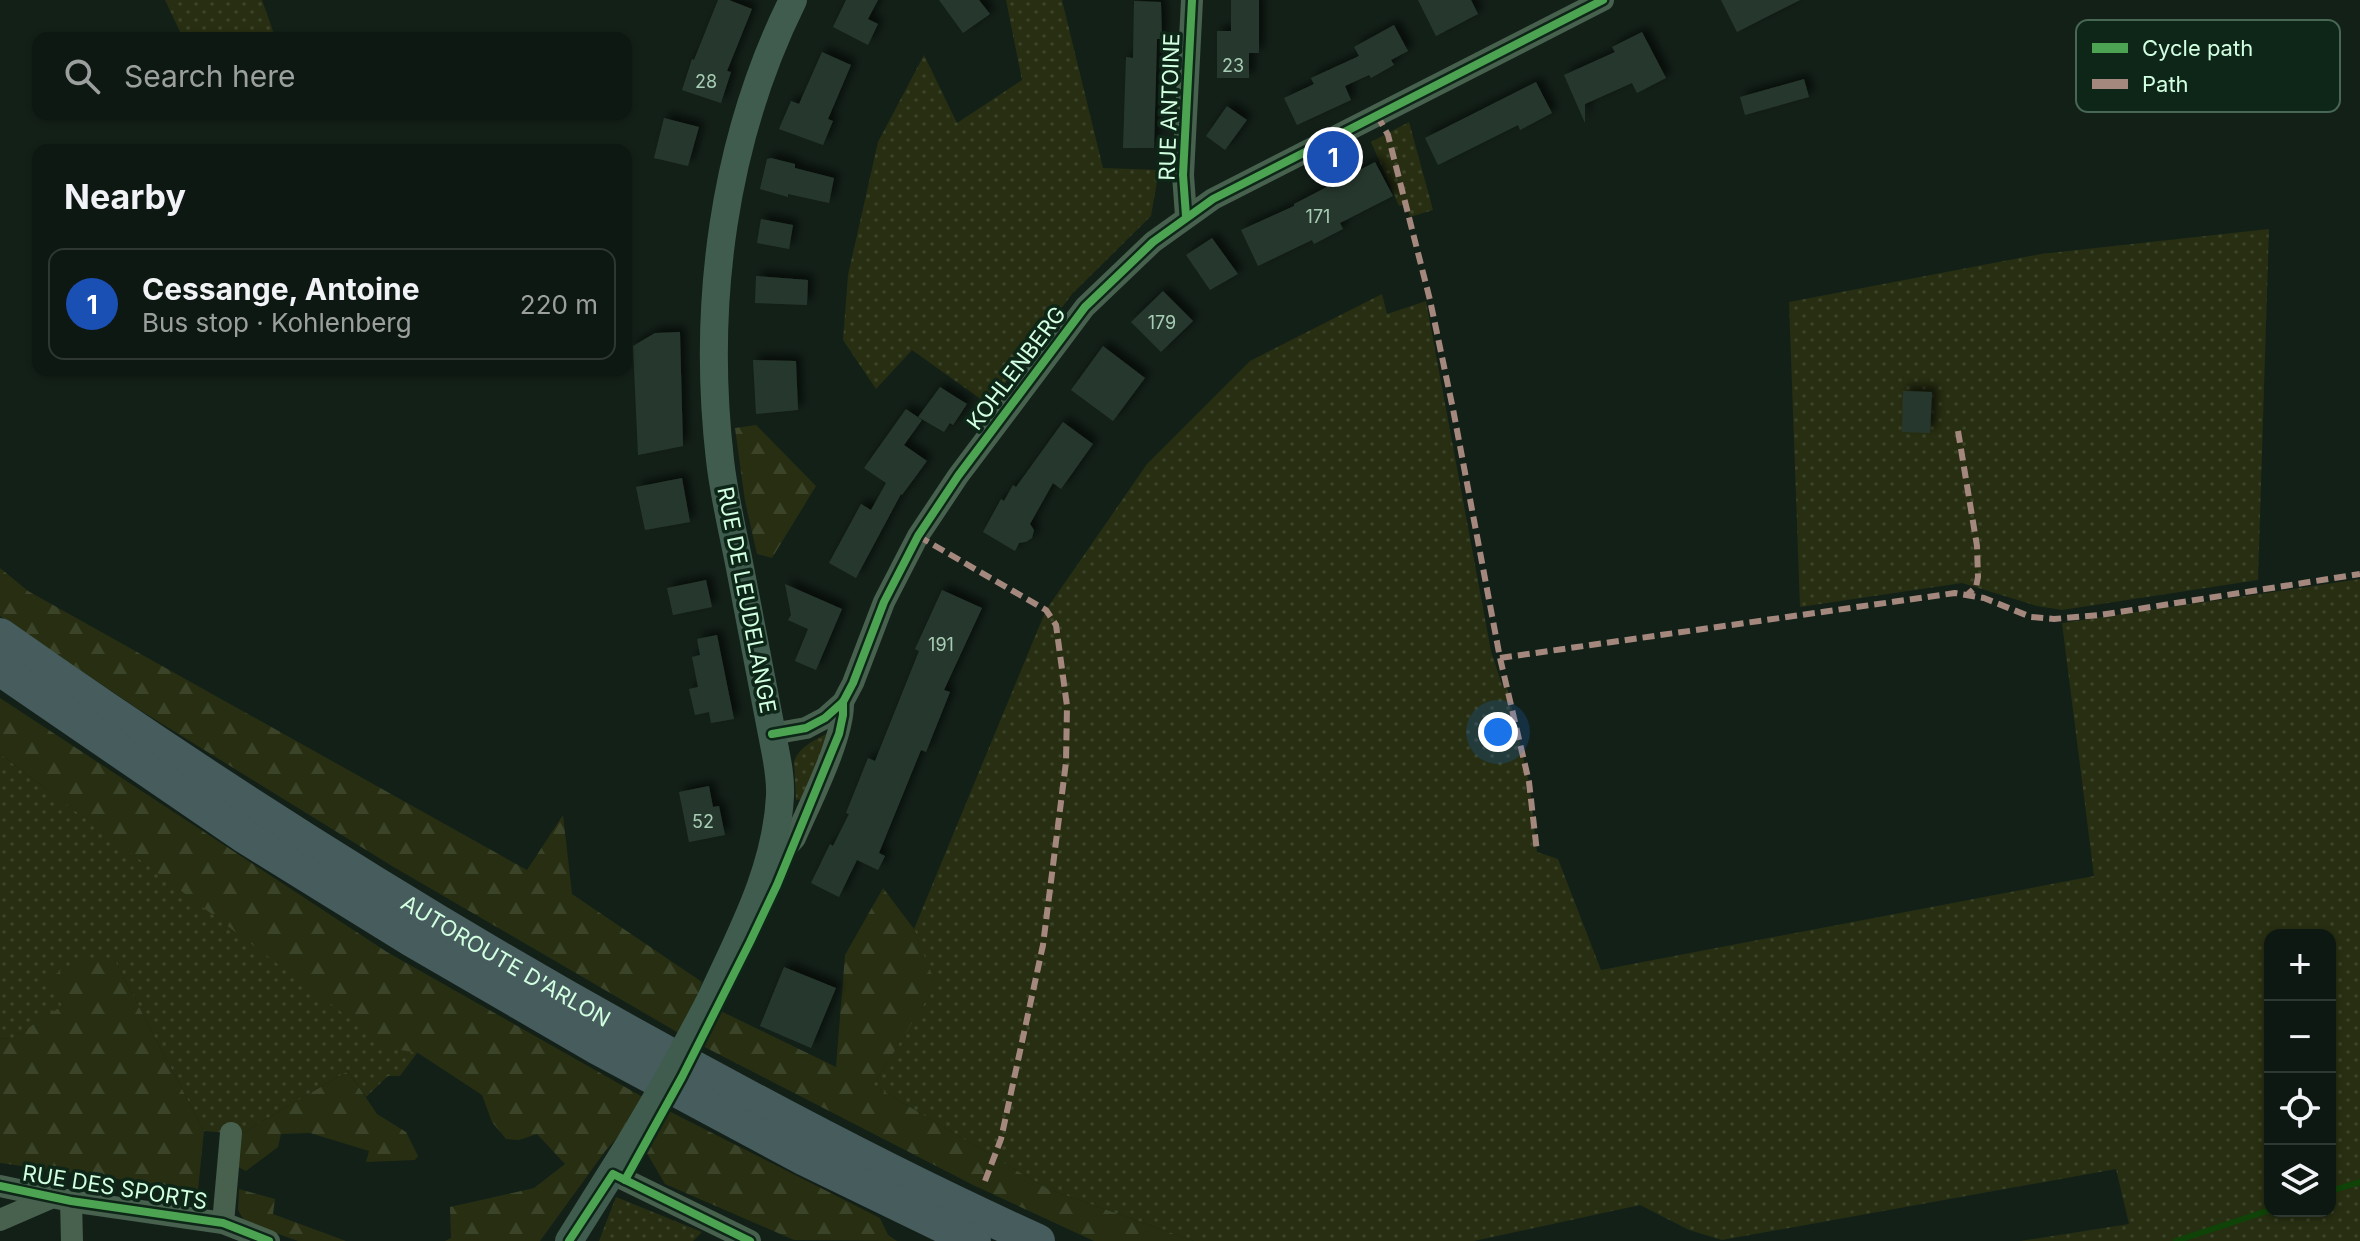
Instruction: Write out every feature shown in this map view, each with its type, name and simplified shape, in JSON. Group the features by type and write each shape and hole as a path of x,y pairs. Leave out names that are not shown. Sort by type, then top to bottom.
{"highway":[{"name":"AUTOROUTE D'ARLON","path":"0,635 264,816 603,1020 819,1135 1038,1241"},
{"name":"AUTOROUTE D'ARLON","path":"0,669 244,836 412,940 625,1063 805,1159 974,1241"}],"main road":[{"name":"RUE DE LEUDELANGE","path":"569,1241 613,1174 708,1005 765,880 772,854 780,793 779,770 720,463 713,358 718,263 727,200 751,106 793,0"}],"street":[{"name":"RUE ANTOINE","path":"1186,216 1183,175 1192,0"},
{"name":"KOHLENBERG","path":"772,734 806,728 825,718 843,702 884,602 918,536 958,476 1085,307 1153,242 1213,199 1603,0"},
{"path":"772,854 785,849 795,838 839,734 843,702"},
{"path":"223,1223 231,1133"},
{"path":"613,1174 750,1241"},
{"name":"RUE DES SPORTS","path":"0,1186 62,1199 223,1223 269,1241"},
{"path":"62,1199 72,1241"},
{"name":"RUE DES SPORTS","path":"0,1220 62,1199"}],"green space":[{"path":"165,0 262,0 273,31 272,32 180,32"},
{"path":"1006,0 1062,0 1103,168 1159,170 1151,216 1072,294 989,405 912,350 876,389 843,340 848,275 878,142 924,55 957,123 1022,80"},
{"path":"1409,122 1433,210 1410,217 1406,204 1399,206 1371,142"},
{"path":"2269,229 2258,580 2062,610 2037,606 1962,583 1800,607 1789,302 2041,254"},
{"path":"1382,294 1387,314 1426,301 1491,651 1503,688 1507,688 1529,782 1537,852 1558,859 1601,970 2094,876 2062,623 2360,579 2360,1241 2020,1241 2129,1224 2116,1169 1722,1240 1689,1230 1640,1205 1474,1241 1194,1241 1048,1189 873,1085 935,986 914,929 1046,610 1147,464 1250,361"},
{"path":"756,425 816,486 772,558 757,554 745,501 735,428"},
{"path":"0,568 28,591 527,870 563,815 572,894 702,982 696,999 836,1067 845,955 883,888 914,929 936,985 873,1085 1048,1189 1194,1241 1094,1241 975,1186 689,1039 392,866 138,709 0,616"},
{"path":"0,698 387,952 655,1104 880,1218 888,1235 897,1241 794,1240 665,1184 645,1150 619,1136 540,1241 445,1241 451,1238 450,1207 534,1188 565,1164 537,1134 519,1140 506,1139 492,1122 482,1095 418,1053 389,1048 0,754"},
{"path":"828,733 803,799 796,800 794,761 804,747"},
{"path":"0,754 389,1047 417,1053 400,1076 388,1076 366,1097 348,1071 241,1134 204,1131 115,961 49,979 63,1006 11,1039 0,1038"},
{"path":"82,957 115,961 204,1131 198,1190 0,1163 0,1038 11,1039 62,1006 48,979"},
{"path":"348,1071 377,1114 406,1132 418,1156 415,1160 366,1162 369,1151 310,1133 281,1134 278,1147 246,1171 238,1167 241,1134"},
{"path":"239,1189 275,1199 273,1214 346,1241 298,1241 245,1222 238,1210"},
{"path":"616,1197 702,1232 693,1241 599,1241"}],"building":[{"path":"718,0 729,0 752,9 727,71 731,72 721,103 682,90"},
{"path":"846,0 878,0 868,19 878,24 868,45 833,27"},
{"path":"939,0 979,0 990,14 963,33"},
{"path":"1231,0 1259,0 1259,53 1249,53 1249,78 1217,78 1217,31 1231,31"},
{"path":"1418,0 1471,0 1478,14 1436,36"},
{"path":"1721,0 1800,0 1737,32"},
{"path":"1134,1 1161,2 1162,39 1157,39 1154,148 1123,148 1126,57 1133,58"},
{"path":"1394,25 1408,51 1391,60 1394,65 1371,78 1369,75 1345,86 1351,100 1297,125 1284,98 1314,84 1311,78 1359,56 1354,47"},
{"path":"1642,32 1666,78 1637,93 1632,83 1585,104 1585,123 1564,75 1615,52 1612,47"},
{"path":"822,52 851,65 828,119 833,121 823,145 779,129 791,101 799,104"},
{"path":"1804,79 1809,97 1745,115 1740,97"},
{"path":"1536,82 1552,113 1520,130 1518,125 1438,165 1425,138"},
{"path":"1227,106 1247,120 1225,150 1206,136"},
{"path":"664,118 699,127 688,166 654,158"},
{"path":"767,159 834,178 829,203 760,189"},
{"path":"1375,162 1393,196 1340,223 1343,229 1258,266 1241,230 1294,206"},
{"path":"761,219 793,225 789,249 757,243"},
{"path":"1212,238 1238,274 1210,290 1186,255"},
{"path":"756,276 808,280 807,305 755,303"},
{"path":"1163,291 1193,321 1161,352 1131,322"},
{"path":"680,332 683,446 638,455 633,346 655,333"},
{"path":"1103,346 1145,378 1113,421 1071,390"},
{"path":"753,360 796,361 798,410 756,414"},
{"path":"940,387 967,404 953,425 950,423 944,432 918,417"},
{"path":"1903,391 1932,392 1930,433 1902,432"},
{"path":"906,409 922,420 904,445 927,461 901,494 856,578 829,563 861,504 871,510 886,483 864,468"},
{"path":"1063,422 1093,444 1061,489 1053,483 1030,524 1034,530 1032,538 1019,543 1015,551 983,532 1001,499 1004,501 1013,485 1016,487"},
{"path":"682,478 690,522 645,530 636,487"},
{"path":"706,580 712,607 673,615 667,588"},
{"path":"785,584 842,609 816,670 795,661 808,629 788,620 791,615"},
{"path":"942,590 982,608 944,690 950,692 926,752 921,750 879,853 885,856 878,870 857,860 839,897 811,883 849,814 846,813 868,758 875,761 919,651 915,649"},
{"path":"717,635 734,719 711,723 709,712 695,715 689,689 698,687 692,657 700,655 697,639"},
{"path":"709,786 713,807 719,806 725,835 689,842 679,792"},
{"path":"784,967 836,988 811,1048 760,1026"}],"waterway":[{"path":"2336,1189 2360,1182"},
{"path":"2176,1241 2264,1212"}],"marked path":[{"path":"1377,115 1388,135 1430,300 1500,658 1529,782 1537,852"},
{"path":"1958,431 1977,546 1978,577 1976,587 1968,594"},
{"path":"918,536 1046,610 1056,625 1067,706 1066,762 1043,945 1001,1139 985,1181"},
{"path":"1500,658 1955,593 1984,598 2031,617 2054,619 2100,615 2360,574"}],"cycle path":[{"path":"1186,216 1183,175 1192,0"},
{"path":"772,734 806,728 825,718 843,702 884,602 918,536 958,476 1085,307 1153,242 1213,199 1603,0"},
{"path":"625,1180 682,1077 777,885 839,734 843,702"},
{"path":"569,1241 613,1174 750,1241"},
{"path":"0,1186 71,1201 223,1223 269,1241"}],"place":[{"name":"Cessange, Antoine","path":"1333,157"}]}
